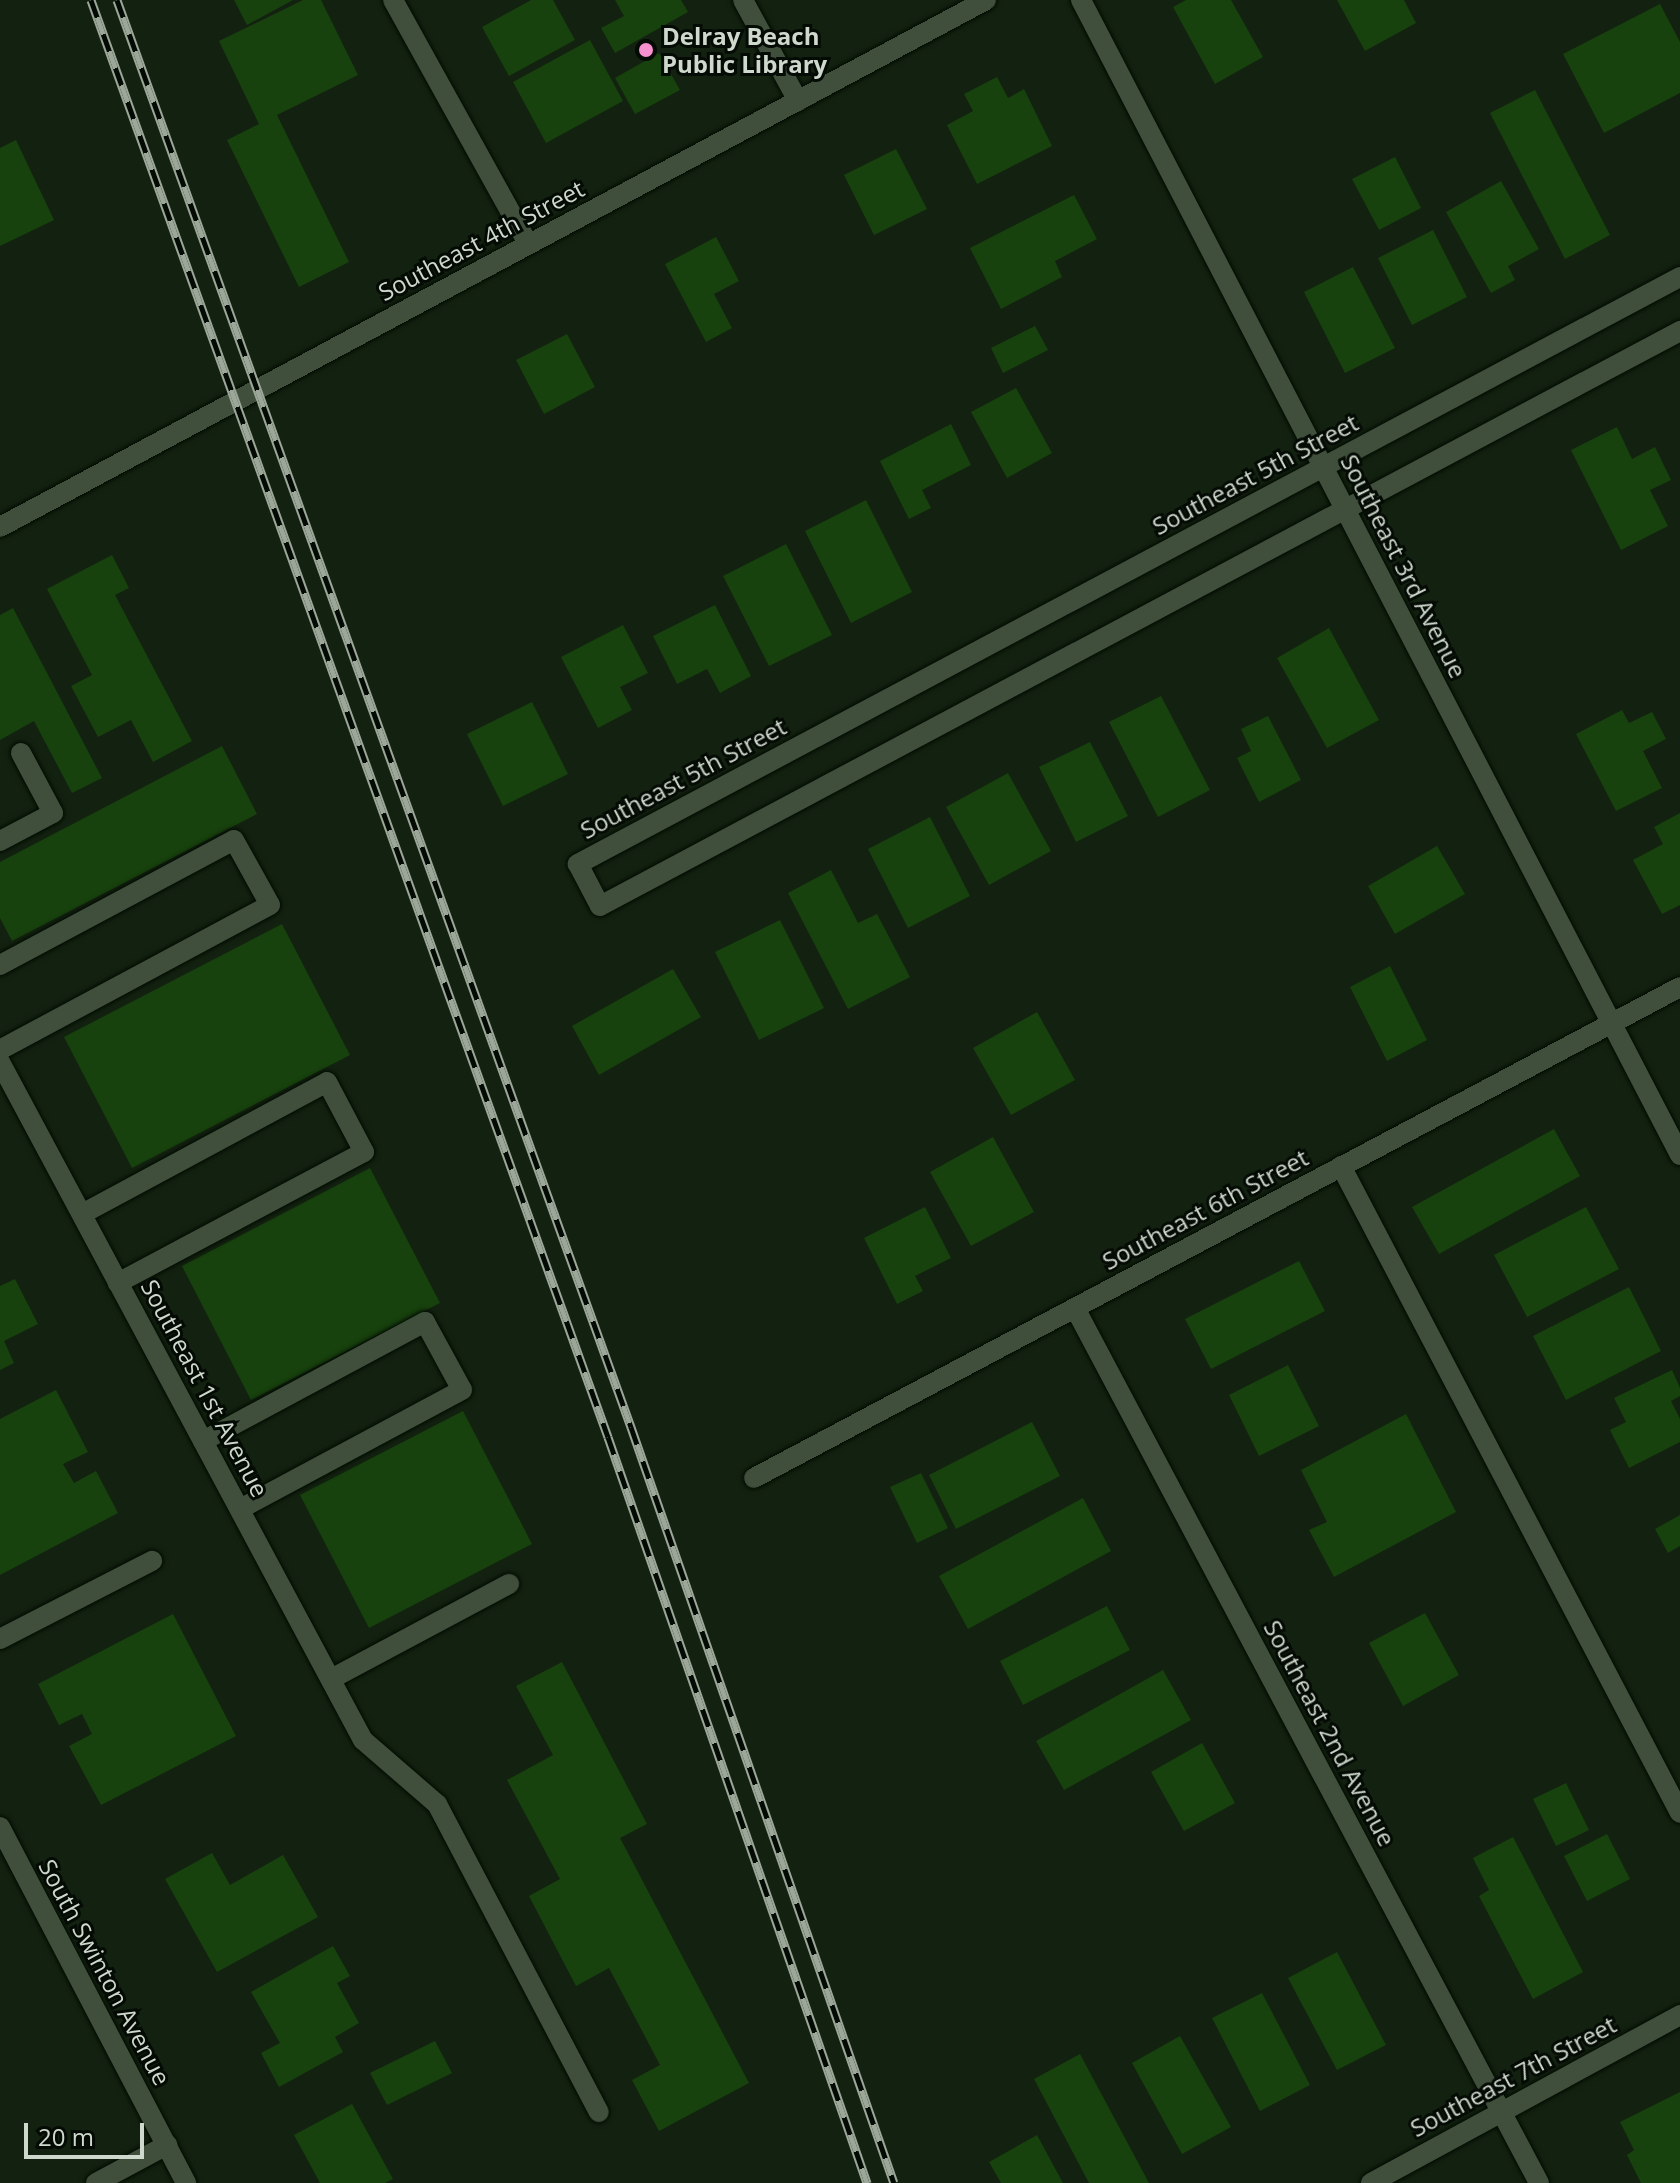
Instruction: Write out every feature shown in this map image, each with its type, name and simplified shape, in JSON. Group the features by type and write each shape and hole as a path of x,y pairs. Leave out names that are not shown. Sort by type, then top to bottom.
{"street":[{"path":"393,0 528,244"},
{"path":"743,0 798,101"},
{"name":"Southeast 4th Street","path":"0,527 986,0"},
{"name":"Southeast 3rd Avenue","path":"1081,0 1680,1155"},
{"name":"Southeast 5th Street","path":"1680,277 578,864 600,906 1680,331"},
{"path":"0,841 53,813 21,753"},
{"path":"0,965 234,840 270,905 0,1050"},
{"name":"Southeast 6th Street","path":"754,1478 1680,987"},
{"name":"Southeast 1st Avenue","path":"0,1062 363,1740 437,1804 599,2112"},
{"path":"82,1214 327,1082 364,1152 118,1283"},
{"path":"1341,1166 1680,1813"},
{"name":"Southeast 2nd Avenue","path":"1075,1308 1539,2183"},
{"path":"203,1441 425,1322 462,1390 240,1509"},
{"path":"0,1639 152,1561"},
{"path":"331,1679 509,1584"},
{"name":"South Swinton Avenue","path":"0,1827 186,2183"},
{"name":"Southeast 7th Street","path":"1371,2183 1680,2015"},
{"path":"96,2183 167,2145"}],"building":[{"path":"234,0 293,0 247,25"},
{"path":"303,0 321,0 358,75 277,115 349,262 299,287 227,140 259,124 219,41"},
{"path":"531,0 553,0 575,40 509,76 482,27"},
{"path":"615,0 681,0 688,12 615,53 601,28 624,16"},
{"path":"1186,0 1231,0 1263,57 1215,84 1173,7"},
{"path":"1337,0 1404,0 1416,23 1365,51"},
{"path":"1660,4 1680,42 1680,93 1604,133 1563,54"},
{"path":"590,40 623,101 546,143 513,82"},
{"path":"659,53 680,90 635,114 615,78"},
{"path":"997,77 1008,98 1024,89 1052,146 977,184 947,125 973,111 964,94"},
{"path":"1535,90 1610,235 1565,259 1490,113"},
{"path":"16,140 54,220 0,246 0,148"},
{"path":"896,149 927,209 874,235 844,175"},
{"path":"1395,157 1421,208 1379,230 1352,179"},
{"path":"1501,181 1539,249 1508,266 1515,280 1491,293 1446,212"},
{"path":"1074,195 1097,239 1055,261 1062,277 1001,309 970,248"},
{"path":"1433,230 1467,297 1412,325 1378,258"},
{"path":"716,237 739,281 714,294 732,328 706,342 665,264"},
{"path":"1353,267 1395,348 1345,373 1304,292"},
{"path":"1035,326 1048,350 1003,373 991,348"},
{"path":"567,334 595,387 544,414 516,360"},
{"path":"1016,388 1052,453 1007,478 971,412"},
{"path":"951,424 971,465 922,490 931,508 909,519 880,461"},
{"path":"1617,427 1632,459 1655,447 1671,480 1650,490 1668,526 1621,550 1571,450"},
{"path":"866,500 912,592 851,623 805,531"},
{"path":"786,544 832,635 769,666 723,576"},
{"path":"112,555 129,588 115,595 192,741 153,762 131,720 98,737 71,686 92,675 47,589"},
{"path":"715,605 751,676 720,693 707,669 677,684 653,636"},
{"path":"13,608 102,778 72,793 34,721 0,740 0,615"},
{"path":"623,625 648,673 620,687 632,710 598,728 561,657"},
{"path":"1329,628 1379,720 1327,748 1277,658"},
{"path":"1161,696 1210,790 1158,817 1109,722"},
{"path":"532,702 568,774 503,806 467,734"},
{"path":"1622,710 1629,723 1652,712 1666,739 1643,751 1662,788 1616,811 1576,734"},
{"path":"1268,716 1301,780 1259,802 1237,758 1251,751 1241,729"},
{"path":"1090,742 1128,816 1076,842 1039,767"},
{"path":"222,746 257,814 12,941 0,918 0,862"},
{"path":"1008,773 1051,851 989,885 946,807"},
{"path":"1680,813 1680,905 1662,914 1633,860 1663,844 1654,827"},
{"path":"930,817 970,896 908,928 868,849"},
{"path":"1437,846 1465,894 1395,934 1368,886"},
{"path":"831,870 858,923 877,914 910,977 848,1009 788,893"},
{"path":"780,920 824,1008 759,1040 715,952"},
{"path":"282,924 350,1055 132,1168 64,1037"},
{"path":"1390,966 1427,1040 1387,1061 1350,987"},
{"path":"673,969 701,1017 599,1075 572,1026"},
{"path":"1037,1012 1075,1080 1011,1115 973,1048"},
{"path":"1554,1129 1580,1176 1439,1254 1412,1207"},
{"path":"993,1137 1034,1212 971,1246 930,1172"},
{"path":"370,1168 440,1303 251,1400 182,1266"},
{"path":"925,1207 951,1258 915,1276 923,1291 897,1304 864,1238"},
{"path":"1586,1207 1619,1269 1527,1317 1494,1255"},
{"path":"1299,1261 1325,1311 1211,1369 1185,1319"},
{"path":"15,1279 38,1324 4,1341 14,1363 0,1370 0,1286"},
{"path":"1629,1287 1661,1351 1566,1400 1533,1336"},
{"path":"1288,1365 1319,1426 1259,1456 1229,1395"},
{"path":"1672,1370 1680,1388 1680,1396 1671,1401 1680,1419 1680,1442 1629,1468 1610,1430 1626,1422 1614,1398"},
{"path":"56,1390 88,1452 63,1464 74,1483 96,1471 118,1513 0,1575 0,1419"},
{"path":"463,1411 532,1544 369,1628 300,1495"},
{"path":"1406,1414 1456,1512 1334,1577 1309,1530 1327,1522 1301,1470"},
{"path":"1032,1422 1060,1476 956,1529 929,1475"},
{"path":"921,1473 948,1528 917,1543 890,1487"},
{"path":"1083,1498 1111,1551 968,1629 939,1576"},
{"path":"1680,1515 1680,1546 1668,1553 1655,1529"},
{"path":"1107,1606 1130,1650 1023,1705 1000,1661"},
{"path":"1425,1613 1459,1675 1403,1706 1369,1643"},
{"path":"173,1614 236,1736 101,1805 69,1746 92,1734 82,1714 59,1725 38,1684"},
{"path":"562,1662 647,1824 620,1838 749,2083 659,2131 632,2080 660,2065 609,1968 576,1986 529,1896 560,1879 507,1780 553,1755 516,1686"},
{"path":"1163,1670 1191,1720 1064,1790 1036,1741"},
{"path":"1202,1743 1235,1803 1184,1831 1151,1772"},
{"path":"1566,1783 1589,1830 1556,1846 1533,1799"},
{"path":"1607,1834 1630,1879 1587,1901 1564,1856"},
{"path":"1513,1837 1583,1972 1533,1999 1479,1896 1489,1890 1473,1858"},
{"path":"212,1853 230,1885 283,1855 318,1917 217,1972 165,1879"},
{"path":"333,1946 350,1976 337,1983 359,2023 335,2037 343,2052 279,2087 261,2053 280,2043 251,1992"},
{"path":"1337,1952 1386,2045 1337,2070 1288,1978"},
{"path":"1262,1993 1310,2085 1260,2111 1212,2018"},
{"path":"1180,2036 1231,2127 1182,2154 1132,2063"},
{"path":"435,2041 452,2073 387,2105 370,2073"},
{"path":"1080,2054 1149,2183 1089,2183 1034,2079"},
{"path":"1680,2092 1680,2183 1641,2183 1627,2155 1634,2150 1620,2122"},
{"path":"352,2104 393,2179 385,2183 320,2183 294,2135"},
{"path":"1037,2135 1063,2183 1001,2183 989,2162"}],"railway":[{"path":"91,0 608,1437 867,2183"},
{"path":"117,0 631,1427 894,2183"}],"place":[{"name":"Delray Beach Public Library","path":"646,50"}]}
